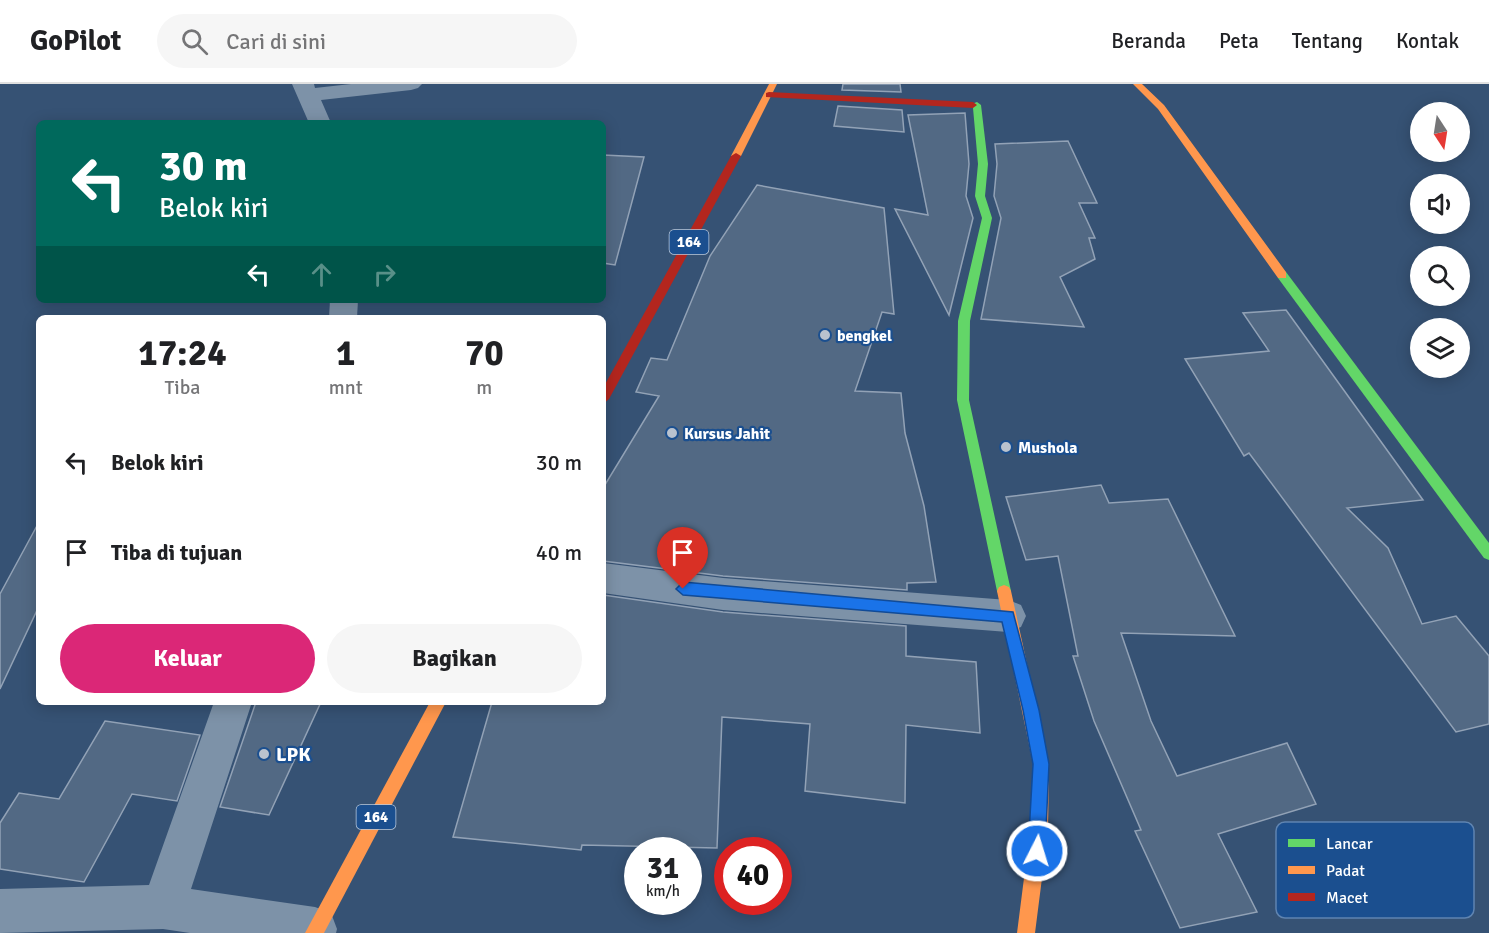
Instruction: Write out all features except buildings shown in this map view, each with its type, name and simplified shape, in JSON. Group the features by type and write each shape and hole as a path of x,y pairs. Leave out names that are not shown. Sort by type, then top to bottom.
{"street":[{"path":"319,120 306,90 411,84"},
{"path":"1137,84 1161,106 1360,382 1489,554"},
{"path":"771,90 977,105 983,164 980,196 987,218 964,321 963,400 1041,764 1039,831 1026,933"},
{"name":"164","path":"606,393 771,90"},
{"path":"606,578 723,594 1008,616"},
{"path":"162,907 232,705"},
{"name":"164","path":"314,931 436,705"},
{"path":"0,911 162,907 314,931"}],"traffic: fast":[{"path":"973,105 977,105 983,164 980,196 987,218 964,321 963,400 1004,591"},
{"path":"1282,275 1489,554"}],"traffic: slow":[{"path":"736,156 773,84"},
{"path":"1137,84 1161,107 1282,275"},
{"path":"1004,591 1041,764 1039,831 1026,933"},
{"path":"314,933 436,705"}],"traffic: jam":[{"path":"769,95 973,105"},
{"path":"606,394 736,156"}],"place":[{"name":"bengkel","path":"825,335"},
{"name":"Kursus Jahit","path":"672,433"},
{"name":"Mushola","path":"1006,447"},
{"name":"LPK","path":"264,754"}],"route":[{"path":"683,589 1008,616 1031,710 1041,764 1037,851"}]}
